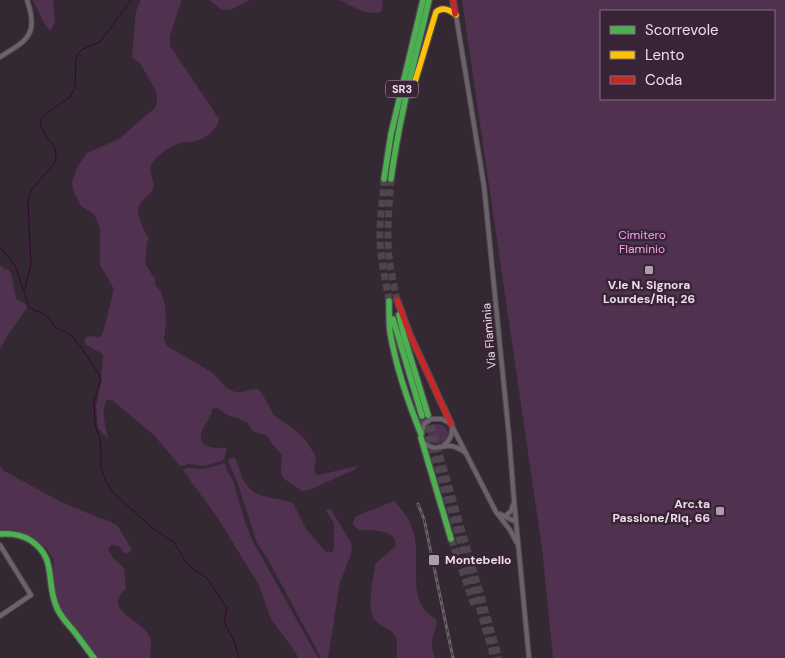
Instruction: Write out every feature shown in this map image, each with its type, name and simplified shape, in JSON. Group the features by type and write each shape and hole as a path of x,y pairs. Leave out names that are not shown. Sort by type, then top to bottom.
{"main road":[{"name":"SR3","path":"423,0 396,111 389,148 388,179 429,0"},
{"path":"453,0 456,15"},
{"path":"402,114 409,101 436,12 444,8 456,15"},
{"path":"451,424 412,341 397,300 425,416 396,331 389,301 390,330 394,352 451,539"},
{"path":"0,534 12,533 22,536 34,542 44,552 50,563 50,591 57,609 94,658"}],"street":[{"path":"0,57 20,45 30,34 32,22 26,0"},
{"name":"Via Flaminia","path":"456,15 484,186 529,658"},
{"path":"451,424 451,438 447,443 436,449 425,444 421,436 424,424 431,419 442,419 451,424 496,512 514,535 518,546"},
{"path":"441,447 455,447 466,453"},
{"path":"504,517 511,511 514,500"},
{"path":"496,512 516,524"},
{"path":"504,522 516,524"},
{"path":"0,545 31,595 0,616"}],"green space":[{"path":"33,0 53,0 55,22 50,31 44,23"},
{"path":"141,0 183,0 170,36 170,46 219,119 215,129 206,137 196,141 177,144 154,160 150,169 153,189 138,209 140,220 149,239 147,242 145,264 155,279 155,284 161,292 165,306 164,339 167,346 211,372 231,390 240,392 257,389 261,392 274,415 306,441 315,455 314,471 316,474 319,475 357,466 356,469 309,490 302,491 283,478 281,472 282,455 267,436 253,431 247,422 226,414 218,408 212,409 201,437 204,444 208,446 227,448 222,461 204,466 188,464 180,466 153,434 112,400 107,400 104,408 108,439 98,428 96,407 101,383 103,354 85,344 85,338 88,336 100,337 103,333 114,289 100,265 100,228 94,214 81,206 74,193 72,181 78,166 87,153 119,139 156,107 156,91 140,63 132,58 136,11"},
{"path":"209,0 250,0 230,10 222,10"},
{"path":"339,0 382,0 383,6 381,12 370,13"},
{"name":"Cimitero Flaminio","path":"462,0 785,0 785,658 553,658 542,548"},
{"path":"0,265 11,273 16,299 25,303 27,308 0,349"},
{"path":"438,424 445,427 448,434 445,441 438,444 431,441 428,434 431,427"},
{"path":"235,458 242,478 255,493 293,503 306,529 326,552 332,552 334,549 334,523 326,511 328,509 332,511 351,543 351,554 340,582 328,658 321,658 270,563 257,543 238,484 228,461"},
{"path":"225,463 233,481 252,540 318,658 298,658 271,619 259,585 219,520 183,470 188,468 204,469"},
{"path":"0,466 4,471 63,503 117,525 132,550 127,554 119,546 111,545 108,550 124,568 126,588 120,595 119,606 126,615 143,628 150,638 150,658 99,658 69,620 53,593 54,560 46,548 32,537 15,530 0,531"},
{"path":"394,501 411,524 414,534 416,545 416,581 420,603 426,612 436,619 437,622 432,641 435,658 397,658 395,635 377,622 372,614 371,596 375,564 395,547 395,541 388,534 358,530 353,524 355,517"}],"waterway":[{"path":"25,289 31,265 28,202 31,190 55,163 56,156 55,148 40,124 42,118 70,97 75,88 76,60 81,50 100,42 131,0"},
{"path":"0,247 15,265 29,307 45,314 55,327 71,335 81,347 101,379 94,401 95,425 100,439 101,467 106,482 113,492 151,527 174,542 185,561 194,570 207,578 227,608 224,622 235,643 239,658"}],"tunnel":[{"path":"384,179 380,242 389,301"},
{"path":"391,179 388,244 397,300"},
{"path":"428,415 499,658"},
{"path":"422,416 494,658"},
{"path":"451,539 474,605"}],"railway":[{"path":"418,504 424,519 453,658"}],"traffic: fast":[{"path":"384,179 391,134 423,0"},
{"path":"391,179 403,111 429,0"},
{"path":"389,301 390,332 399,371 421,434"},
{"path":"399,315 428,415"},
{"path":"393,319 422,416"},
{"path":"421,438 451,539"},
{"path":"0,534 23,536 39,547 48,563 54,598 59,611 94,658"}],"traffic: slow":[{"path":"411,95 436,12 446,9 456,15"}],"traffic: jam":[{"path":"453,0 455,14"},
{"path":"397,300 410,335 451,424"}],"place":[{"name":"V.le N. Signora Lourdes/Riq. 26","path":"649,270"},
{"name":"Arc.ta Passione/Riq. 66","path":"720,511"},
{"name":"Montebello","path":"434,560"}]}
